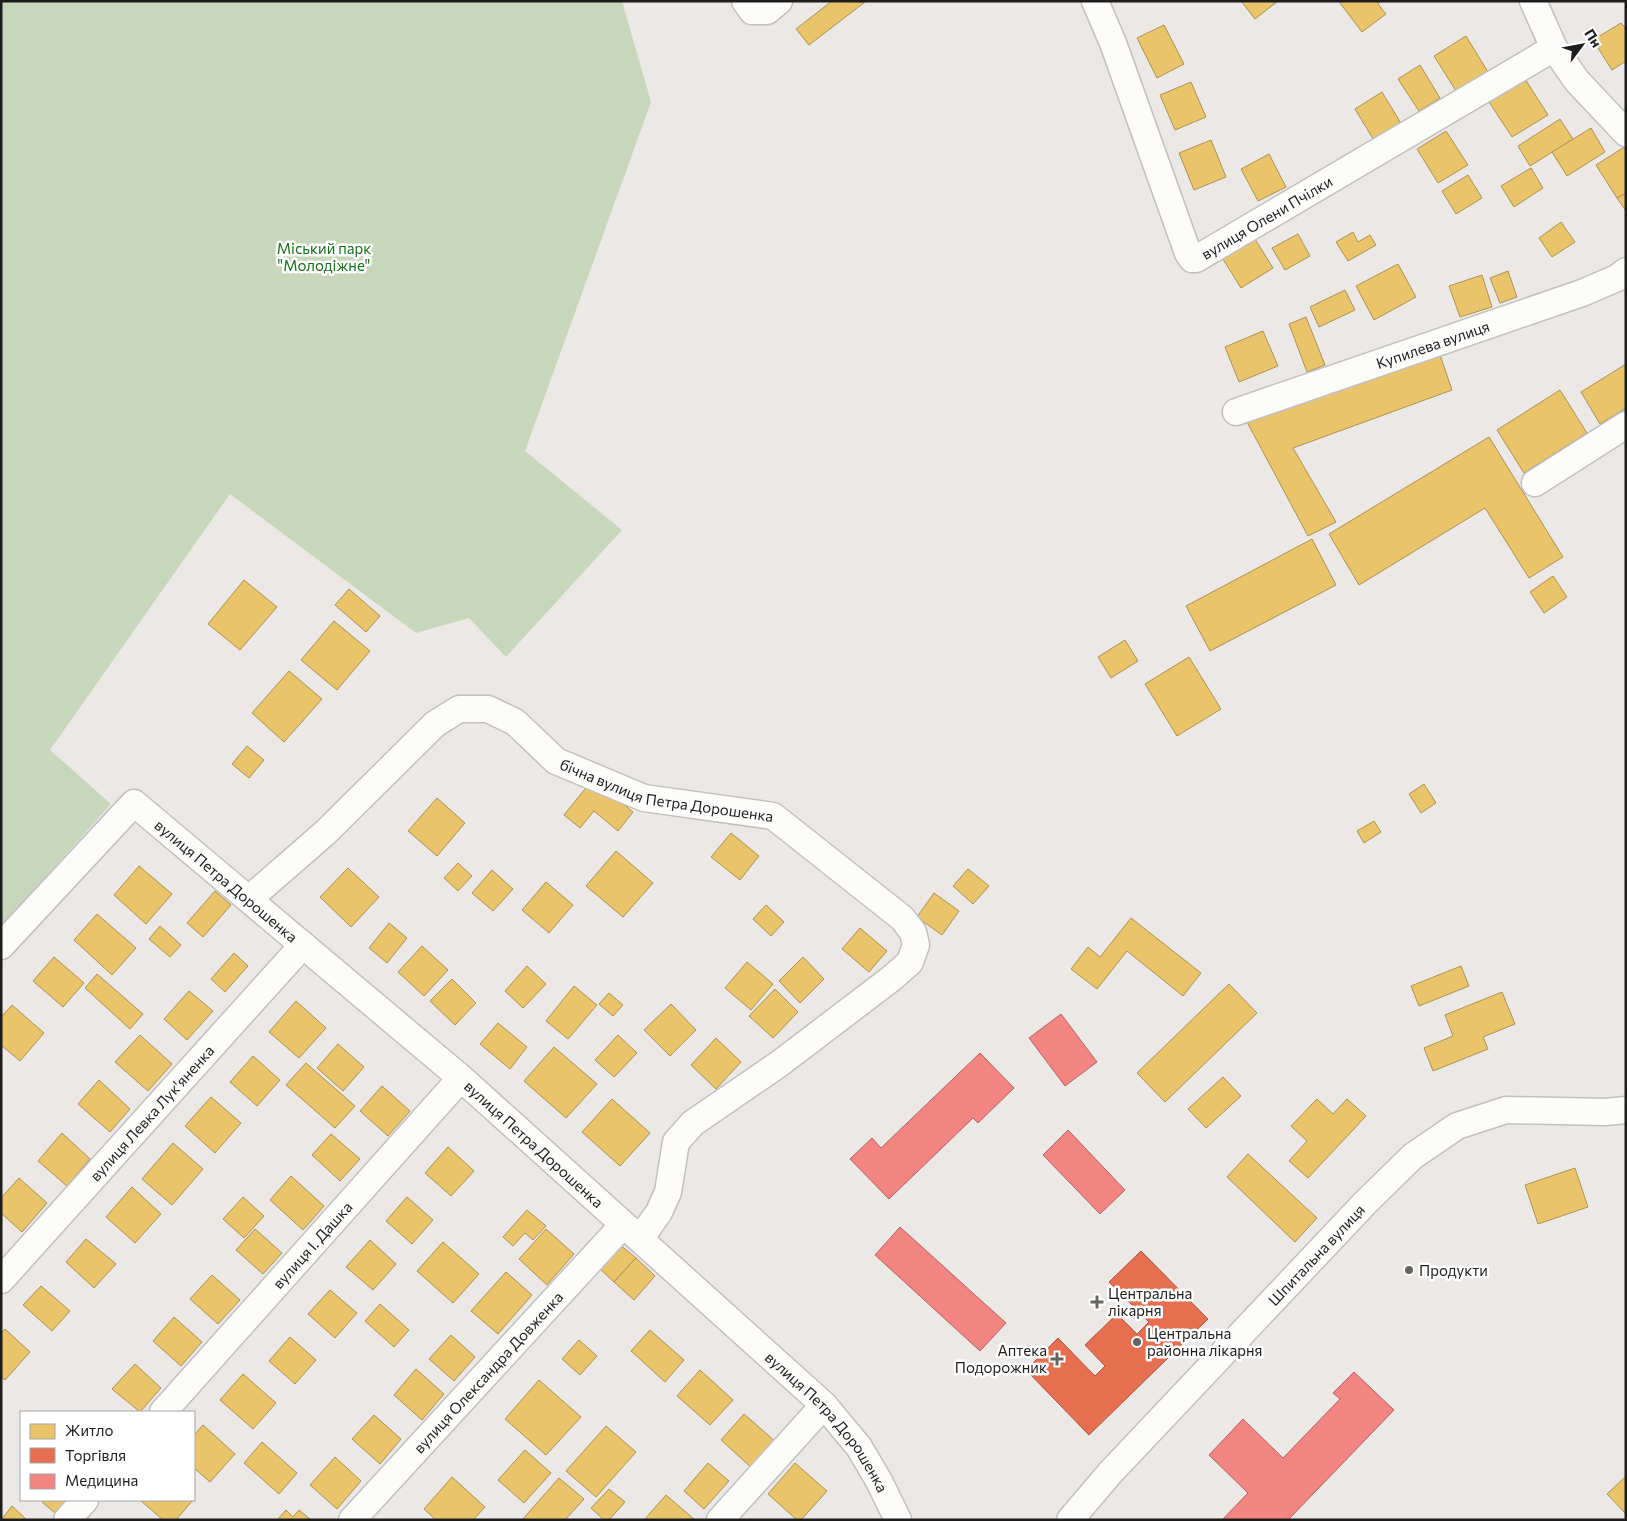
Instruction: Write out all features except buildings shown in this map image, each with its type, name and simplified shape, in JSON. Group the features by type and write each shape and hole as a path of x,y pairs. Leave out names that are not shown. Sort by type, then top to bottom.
{"street":[{"path":"745,1 752,11 767,11 779,1"},
{"name":"вулиця Олени Пчілки","path":"1095,1 1113,43 1188,253 1192,259 1196,259 1554,48"},
{"path":"1533,1 1554,48 1576,81 1626,133"},
{"name":"Купилева вулиця","path":"1236,412 1582,293 1617,278 1626,271"},
{"path":"1535,483 1626,425"},
{"name":"бічна вулиця Петра Дорошенка","path":"248,899 326,832 435,724 459,709 488,709 515,722 556,761 644,798 773,816 902,918 913,932 916,945 910,962 892,978 779,1064 693,1123 676,1142 668,1192 659,1212 632,1232"},
{"name":"вулиця Петра Дорошенка","path":"1,946 134,803 461,1078 824,1405 859,1447 898,1520"},
{"name":"вулиця Левка Лук'яненка","path":"1,1280 303,945"},
{"name":"вулиця І. Дашка","path":"164,1411 461,1078"},
{"name":"Шпитальна вулиця","path":"1070,1520 1110,1473 1365,1203 1413,1156 1457,1126 1506,1110 1605,1112 1626,1110"},
{"name":"вулиця Олександра Довженка","path":"352,1520 632,1232"},
{"path":"720,1520 824,1405"},
{"path":"67,1520 84,1501"}],"green space":[{"name":"Міський парк \"Молодіжне\"","path":"1,1 622,1 651,102 525,451 622,530 506,657 469,618 416,633 230,494 50,750 111,804 1,927"}],"place":[{"name":"Продукти","path":"1409,1270"},
{"name":"Центральна лікарня","path":"1097,1302"},
{"name":"Центральна районна лікарня","path":"1137,1342"},
{"name":"Аптека Подорожник","path":"1057,1359"}]}
